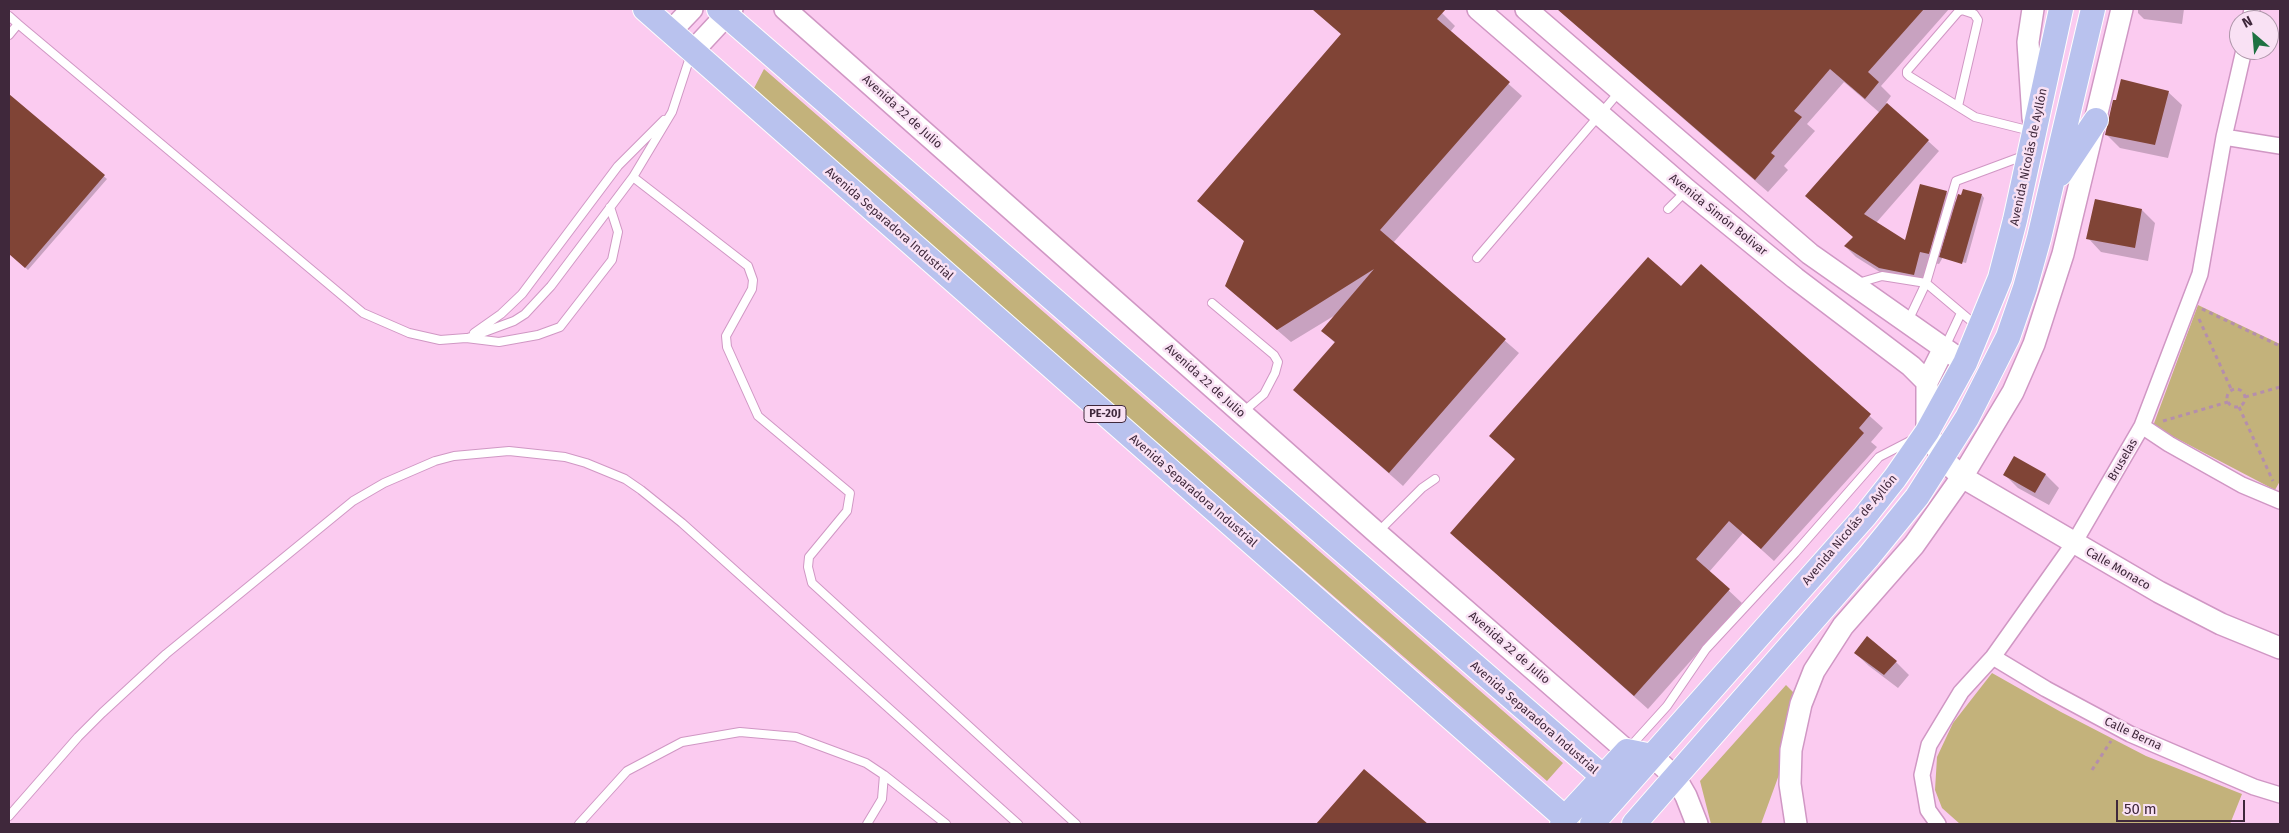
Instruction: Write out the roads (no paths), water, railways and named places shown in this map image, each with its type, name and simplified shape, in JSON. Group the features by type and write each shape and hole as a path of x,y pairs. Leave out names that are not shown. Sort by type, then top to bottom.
{"main road":[{"name":"Avenida Separadora Industrial","path":"645,9 1563,821 1626,751"},
{"name":"Avenida Nicolás de Ayllón","path":"1592,824 1865,516 1895,478 1927,432 1965,362 2000,278 2061,9"},
{"path":"1634,824 1869,556 1917,497 1968,418 2008,337 2032,263 2093,9"},
{"name":"Avenida Separadora Industrial","path":"726,11 1602,776"},
{"path":"2051,188 2096,120"},
{"path":"1626,751 1652,756"}],"street":[{"path":"670,32 692,9"},
{"name":"Avenida 22 de Julio","path":"785,9 1377,534 1626,751"},
{"name":"Avenida Simón Bolivar","path":"1478,9 1687,190 1795,278 1911,366 1927,382"},
{"path":"1526,9 1810,254 1965,362"},
{"path":"2032,143 2028,42 2033,9"},
{"path":"1796,824 1790,784 1791,750 1795,727 1807,687 1822,656 1843,626 1914,545 1962,477 2013,392 2034,344 2063,254 2122,9"},
{"path":"692,52 726,11"},
{"name":"Bruselas","path":"1938,824 1928,810 1922,775 1929,746 1961,692 1992,658 2074,543 2142,426 2200,274 2224,137 2242,60"},
{"path":"2224,137 2280,146"},
{"path":"1927,432 1927,382 1944,348"},
{"path":"2142,426 2169,444 2242,485 2279,497"},
{"name":"Calle Monaco","path":"1927,432 1943,459 1962,477 2189,609 2280,648"},
{"name":"Calle Berna","path":"1992,658 2119,728 2254,787 2280,795"},
{"path":"1652,756 1675,777 1686,796 1697,824"}],"lane":[{"path":"1958,106 1978,20 1974,14 1962,10 1958,12 1907,71 1909,76 1976,118 2032,143"},
{"path":"9,16 363,313 409,333 440,340 466,338 499,342 538,334 560,327 612,260 618,232 610,207"},
{"path":"9,36 18,24"},
{"path":"466,338 514,321 525,314 551,286 633,177 672,112 692,52"},
{"path":"1477,258 1620,90"},
{"path":"466,338 501,314 522,294 618,166 672,112"},
{"path":"1907,322 1926,283 1956,181 2032,143"},
{"path":"633,177 748,266 753,280 752,289 726,336 727,347 758,416 850,493 847,511 809,557 808,567 812,583 1076,824"},
{"path":"1668,209 1687,190"},
{"path":"1853,285 1882,276 1926,283 1980,328"},
{"path":"1212,303 1274,355 1278,362 1275,373 1264,394 1241,413"},
{"path":"1944,348 1961,313"},
{"path":"1626,751 1667,706 1706,649 1795,553 1879,457 1927,432"},
{"path":"9,816 78,737 166,654 353,501 384,483 435,461 454,456 509,451 564,457 586,463 625,479 641,490 696,536 1018,824"},
{"path":"1377,534 1422,488 1435,479"},
{"path":"579,824 627,771 682,742 740,732 796,737 866,763 946,824"},
{"path":"867,824 882,799 884,775"}]}
